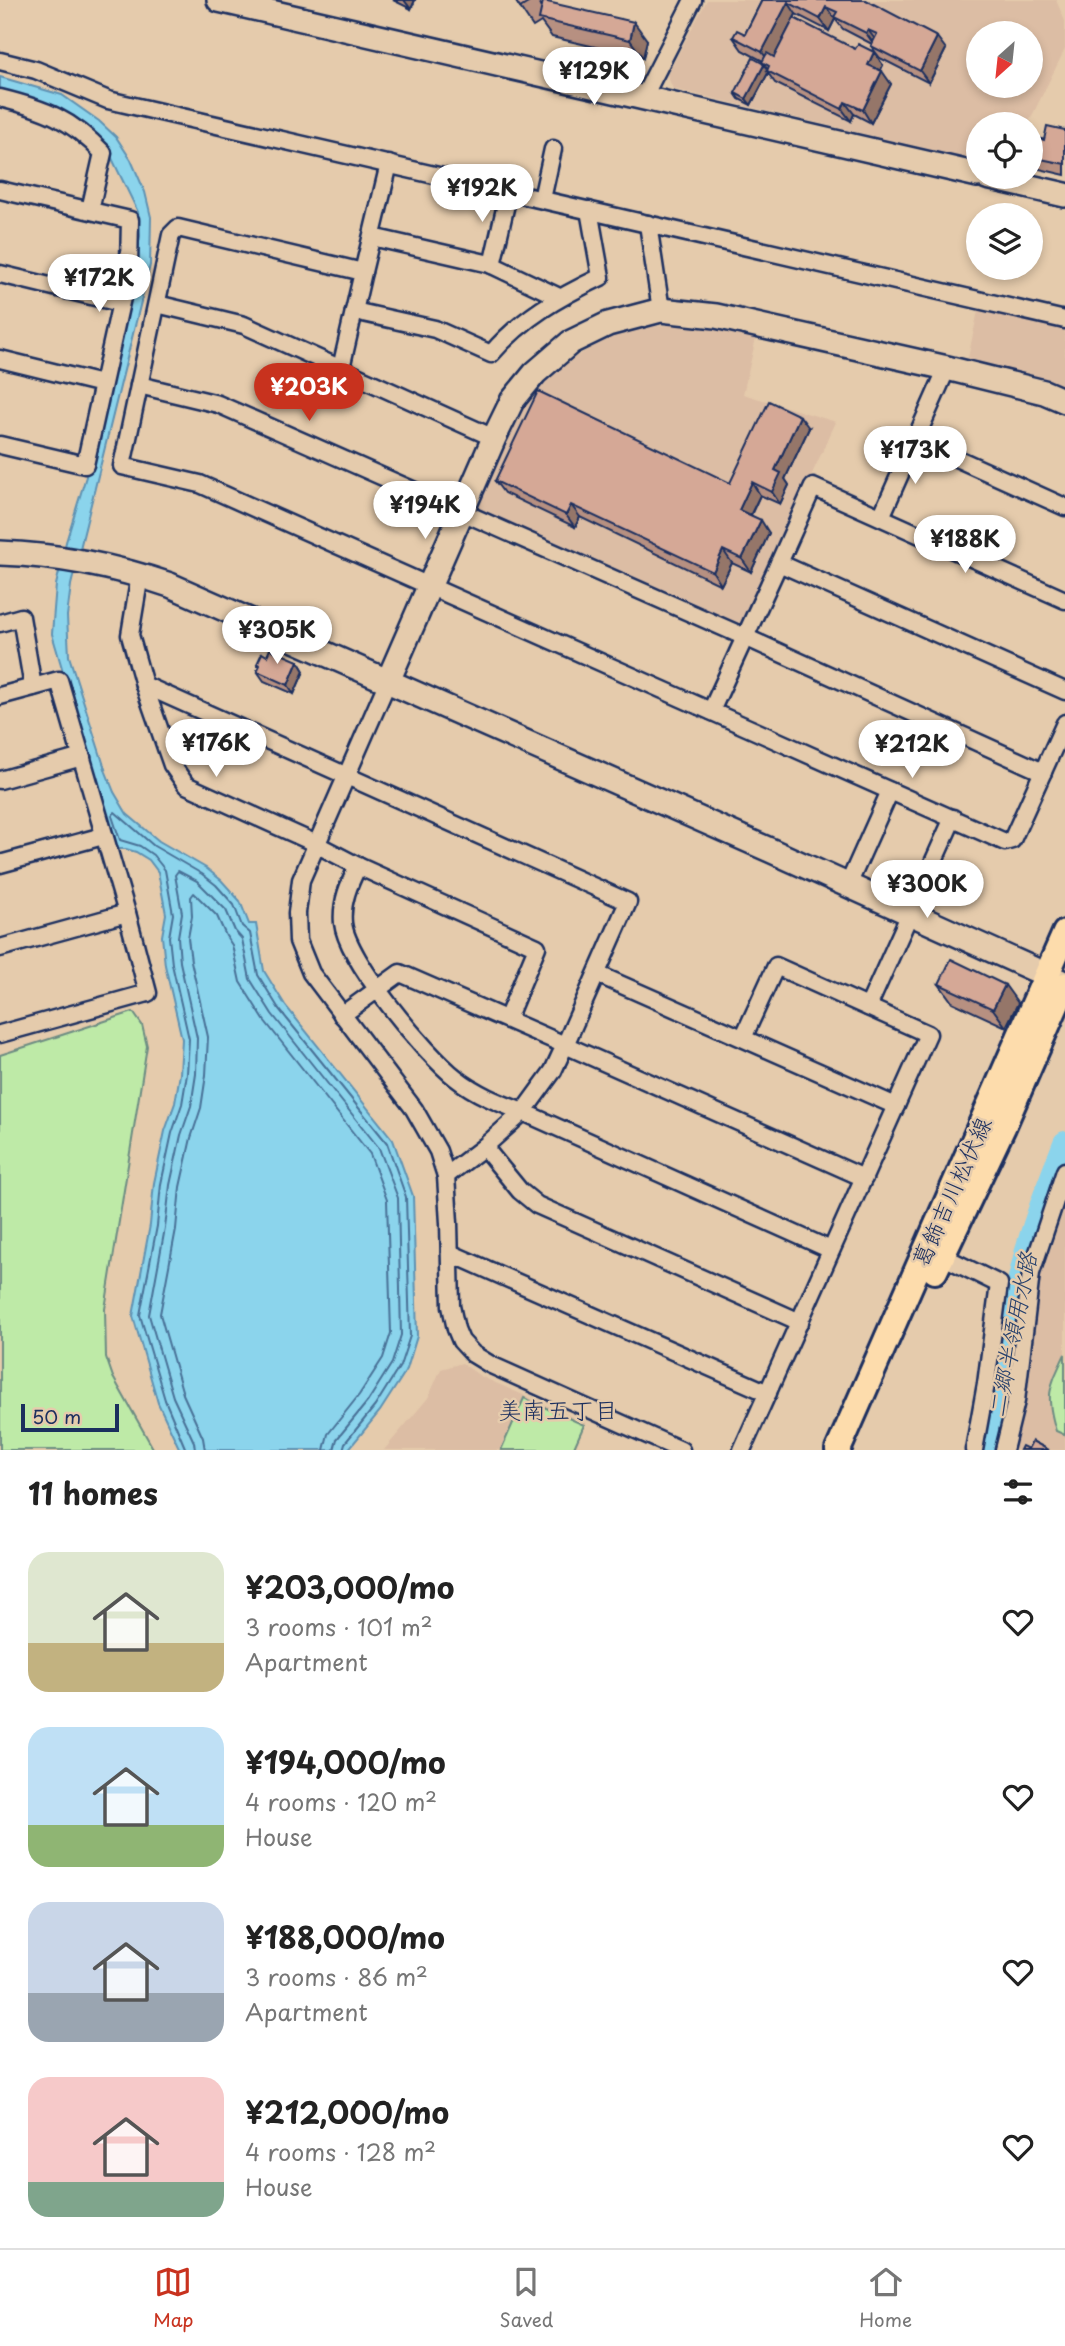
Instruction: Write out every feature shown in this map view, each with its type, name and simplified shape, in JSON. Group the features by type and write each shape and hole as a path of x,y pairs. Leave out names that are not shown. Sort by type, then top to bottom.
{"main road":[{"name":"葛飾吉川松伏線","path":"856,1450 942,1255 1003,1127 1059,981 1065,933"},
{"name":"葛飾吉川松伏線","path":"838,1450 1059,981"}],"street":[{"path":"219,0 966,172"},
{"path":"644,96 693,0"},
{"path":"0,61 36,70 108,100 1065,320"},
{"path":"0,98 46,111 65,120 103,153 90,210"},
{"path":"542,199 554,149"},
{"path":"341,368 389,164"},
{"path":"1039,189 1065,195"},
{"path":"0,190 130,220 129,266 85,465 0,445"},
{"path":"492,265 509,191"},
{"path":"354,311 435,329 491,354 506,337 559,297 601,277 589,210"},
{"path":"648,224 661,310"},
{"path":"363,272 178,228 171,235 122,467 200,484 1005,842 1012,840 1065,723"},
{"path":"372,237 492,265 559,297"},
{"path":"0,274 120,303"},
{"path":"157,304 244,325 494,438"},
{"path":"681,1450 491,1365 473,1354 461,1341 450,1306 446,1177 438,1151 426,1127 311,973 298,941 297,913 301,880 512,401 535,373 571,342 608,324 661,310 716,316 947,368 1044,392 1065,401"},
{"path":"0,359 102,384"},
{"path":"881,517 947,368"},
{"path":"139,385 218,404 1043,772"},
{"path":"916,440 1065,507"},
{"path":"711,712 813,486 1065,600"},
{"path":"0,553 99,564 190,593 1059,981"},
{"path":"779,563 1065,691"},
{"path":"140,575 130,635 172,765 186,785 537,947 507,1019"},
{"path":"0,623 21,617 33,687"},
{"path":"0,696 59,680 148,993 0,1034"},
{"path":"144,685 628,902 547,1080 523,1112 446,1177"},
{"path":"0,780 82,757"},
{"path":"848,885 890,790"},
{"path":"868,1007 953,818"},
{"path":"0,864 103,835"},
{"path":"358,866 344,900 343,926 350,948 420,1044 449,1072 475,1091 831,1250"},
{"path":"0,948 127,914"},
{"path":"742,1450 928,1034 776,966 743,1038"},
{"path":"342,1015 400,973 864,1178"},
{"path":"597,974 896,1106"},
{"path":"484,1147 520,1191 537,1205 800,1322"},
{"path":"1004,1450 1016,1401 1031,1273 1062,1192 1065,1171"},
{"path":"450,1253 768,1393"},
{"path":"942,1255 999,1284 974,1450"}],"shaded area":[{"path":"707,0 1056,0 1065,21 1065,49 1043,94 1043,21 966,21 966,98 1041,98 1034,112 966,112 966,158 673,89 667,75"},
{"path":"979,306 1065,327 1065,388 968,358"},
{"path":"679,324 756,338 743,394 836,422 740,629 475,511 513,424 535,390 567,362 607,338 647,327"},
{"path":"1065,1206 1065,1450 1013,1450 1036,1290"},
{"path":"462,1363 480,1376 586,1423 574,1450 384,1450 428,1398 441,1369"}],"green space":[{"path":"133,1012 142,1025 147,1046 105,1309 106,1357 113,1377 154,1450 0,1450 0,1055"},
{"path":"1065,1354 1065,1435 1056,1431 1050,1391"},
{"path":"524,1398 584,1425 573,1450 501,1450"}],"water":[{"path":"0,77 62,95 99,121 116,137 131,160 145,192 151,217 150,265 71,585 67,616 69,656 106,772 127,814 159,841 206,868 240,901 249,924 256,924 264,971 285,1005 393,1140 413,1196 417,1336 407,1369 380,1411 348,1450 180,1450 158,1403 133,1316 150,1225 154,1183 165,1131 175,1103 182,1039 165,965 162,936 166,914 158,872 149,860 136,852 115,849 52,634 56,585 66,542 98,437 133,277 140,236 138,212 106,146 0,93"}],"building":[{"path":"515,0 533,0 520,8"},
{"path":"762,0 866,0 937,37 920,71 871,46 877,34 868,30 866,33 834,17 837,12 826,7 820,19 788,2 762,52 733,37 737,30 745,34"},
{"path":"543,1 634,22 630,40 539,19"},
{"path":"794,18 855,49 858,44 874,52 868,65 882,71 863,110 845,102 842,109 767,71 769,66 762,62 767,53 774,57"},
{"path":"753,58 764,65 746,99 735,93"},
{"path":"1047,126 1065,130 1065,164 1043,159"},
{"path":"538,391 730,483 769,401 800,416 775,470 781,473 772,492 752,482 739,510 761,520 742,559 723,550 713,572 571,505 566,515 495,481"},
{"path":"270,649 298,661 288,685 257,671 262,653 267,656"},
{"path":"951,959 1005,985 993,1009 939,984"},
{"path":"1032,1441 1049,1450 1020,1450 1022,1446 1028,1449"}],"waterway":[{"name":"二郷半領用水路","path":"992,1450 1020,1278 1034,1226 1065,1143"}],"district":[{"name":"美南五丁目","path":"558,1411"}]}
